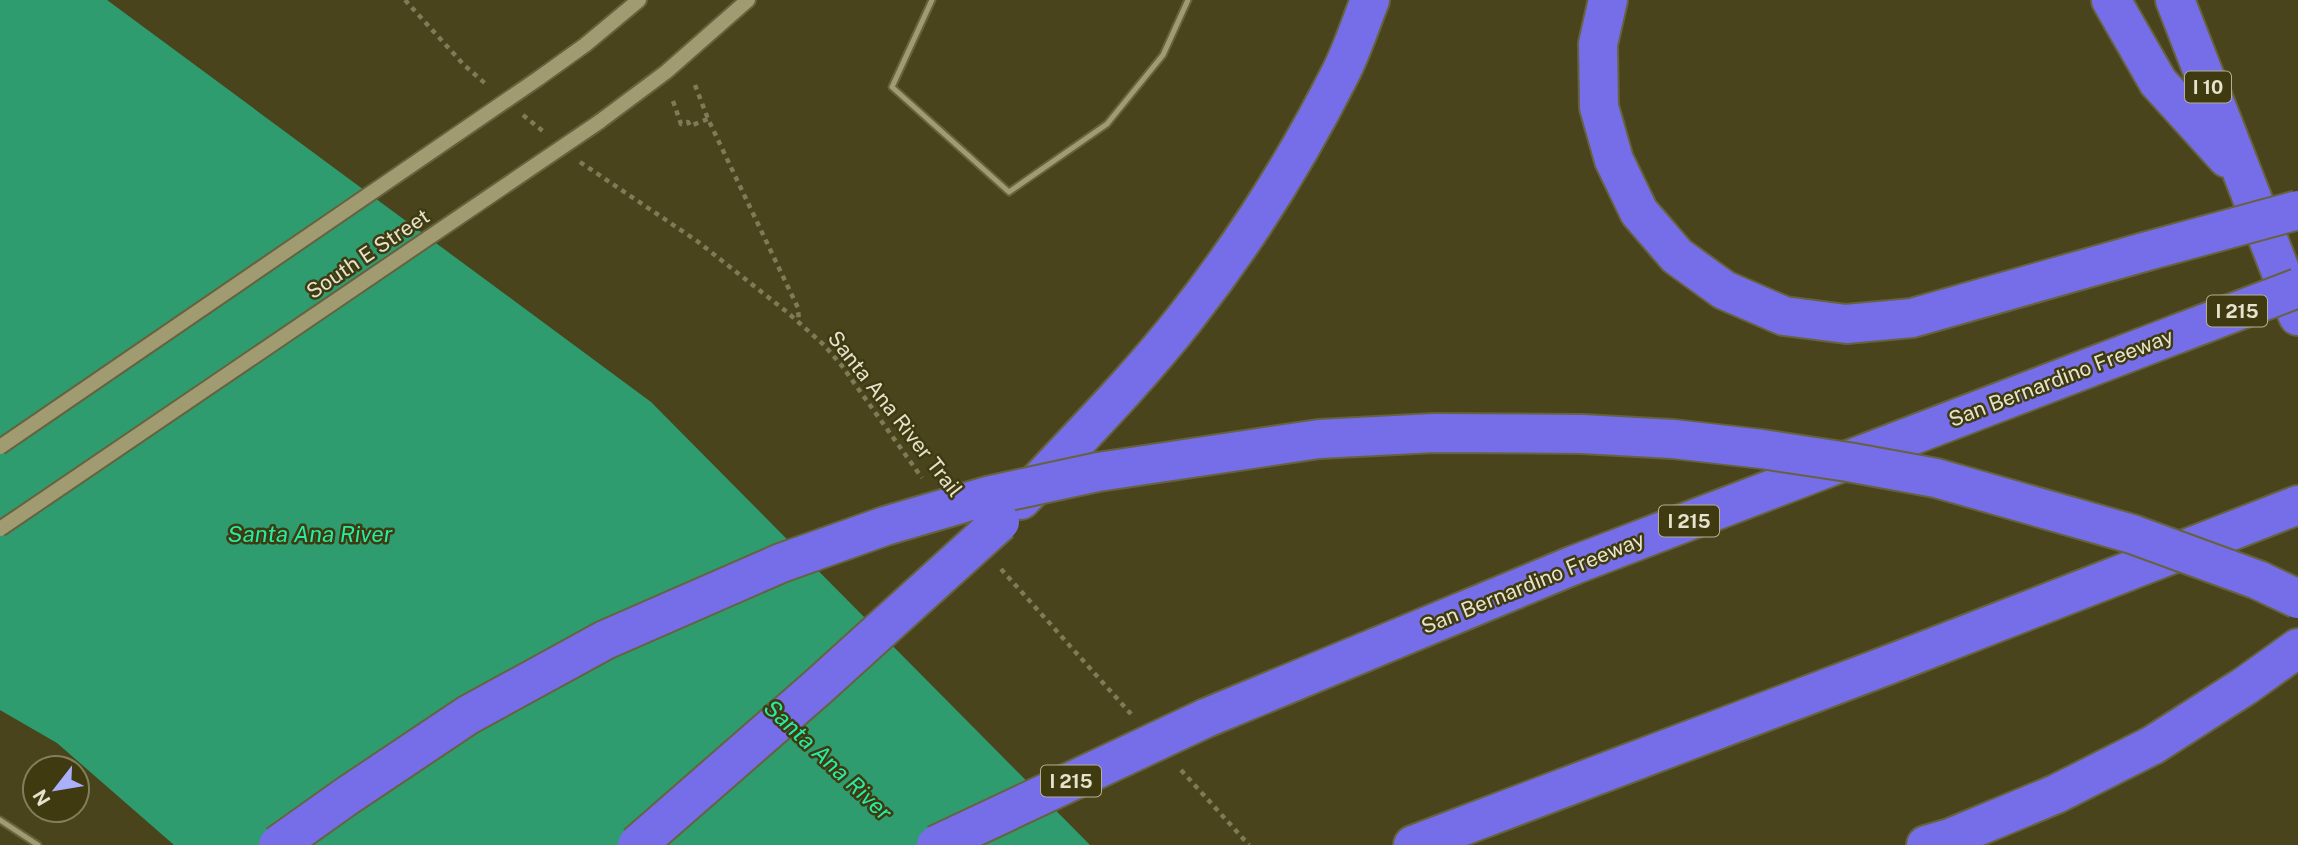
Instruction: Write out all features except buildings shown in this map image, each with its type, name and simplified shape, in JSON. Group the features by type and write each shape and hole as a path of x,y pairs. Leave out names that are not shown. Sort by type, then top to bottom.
{"highway":[{"path":"637,845 818,688 1000,522 1130,383 1185,318 1221,269 1292,162 1341,72 1370,0"},
{"path":"1608,0 1598,44 1599,107 1614,160 1639,212 1677,256 1724,290 1784,316 1846,324 1912,318 2298,210"},
{"path":"2111,0 2158,82 2241,174"},
{"name":"I 10","path":"2175,0 2298,316"},
{"name":"San Bernardino Freeway","path":"936,845 1206,718 1574,565 2298,288"},
{"path":"278,845 468,715 605,640 781,563 886,526 991,495 1098,472 1320,439 1434,433 1582,434 1673,439 1847,462 1936,478 2132,534 2258,580 2298,599"},
{"path":"1413,845 1875,670 2298,505"},
{"path":"1926,845 1950,838 2068,788 2153,745 2245,686 2298,648"}],"main road":[{"path":"0,446 539,78 585,45 639,0"},
{"name":"South E Street","path":"0,529 599,122 666,72 748,0"}],"lane":[{"path":"932,0 892,87 1009,192 1107,124 1163,55 1188,0"},
{"path":"0,820 38,845"}],"path":[{"path":"405,0 464,65 496,92"},
{"path":"695,85 708,119 799,308 799,323"},
{"path":"673,101 681,124 688,122 690,126 708,119"},
{"path":"517,109 548,135"},
{"name":"Santa Ana River Trail","path":"579,161 696,242 824,345 925,482"},
{"path":"993,561 1139,723"},
{"path":"1176,764 1250,845"}],"water":[{"name":"Santa Ana River","path":"0,0 107,0 651,402 1090,845 174,845 91,773 91,754 70,754 57,743 0,710"}]}
